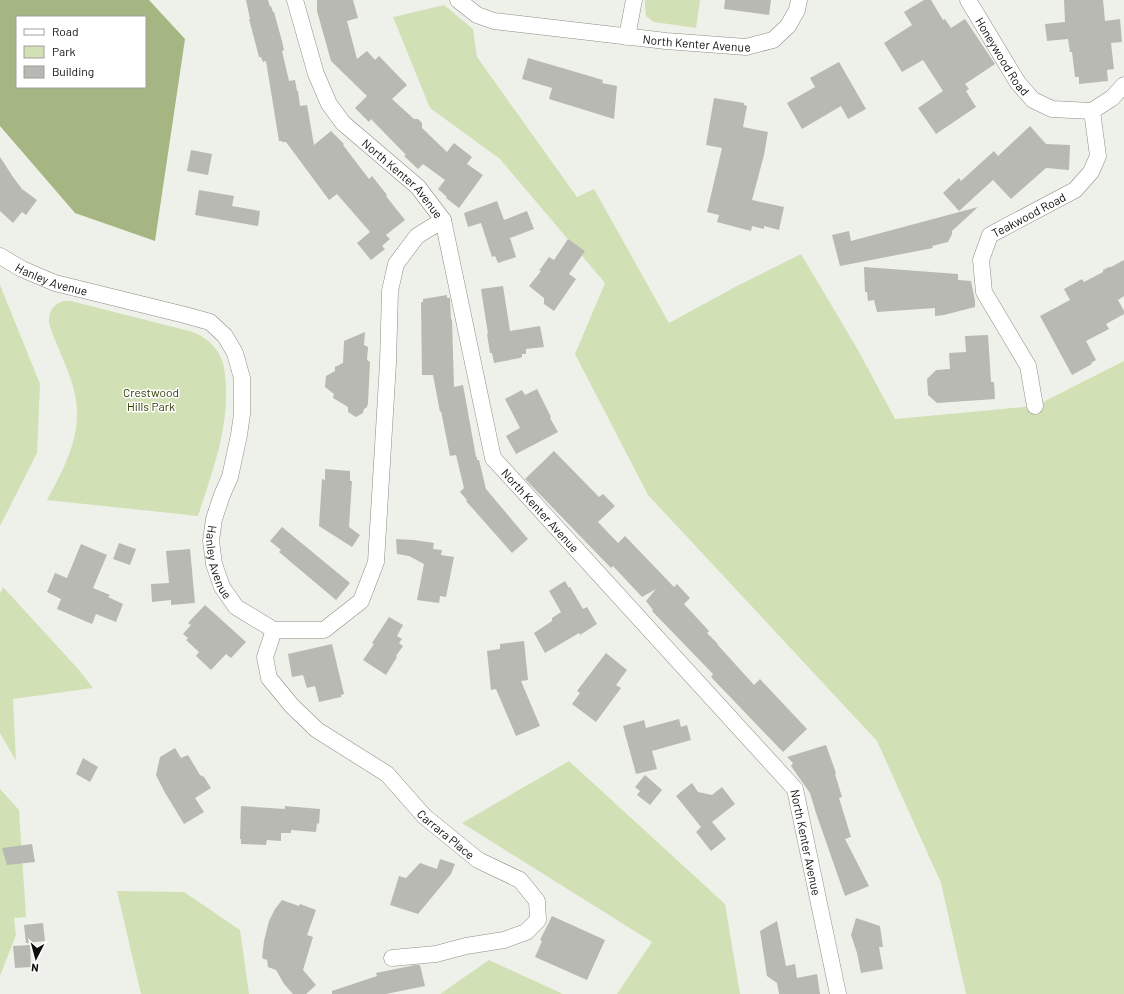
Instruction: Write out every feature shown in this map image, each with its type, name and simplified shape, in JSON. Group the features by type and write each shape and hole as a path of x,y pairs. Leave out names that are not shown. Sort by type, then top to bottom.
{"street":[{"name":"North Kenter Avenue","path":"295,0 316,74 330,104 343,123 418,187 442,220 493,458 795,789 838,994"},
{"name":"North Kenter Avenue","path":"458,0 477,15 494,21 627,36 746,47 773,40 788,26 797,10 799,0"},
{"path":"627,36 634,0"},
{"name":"Honeywood Road","path":"968,0 1018,83 1033,100 1052,109 1092,111"},
{"path":"1092,111 1112,98 1124,85"},
{"name":"Teakwood Road","path":"1035,406 1028,366 984,292 981,260 990,235 1075,190 1091,172 1098,156 1092,111"},
{"path":"274,630 324,630 361,601 376,562 388,363 390,291 396,264 417,236 442,220"},
{"name":"Hanley Avenue","path":"0,256 22,269 56,283 210,322 225,336 235,354 242,378 242,414 230,477 214,519 211,541 214,564 222,587 236,607 274,630"},
{"name":"Carrara Place","path":"274,630 265,657 269,678 292,706 317,730 387,774 424,816 478,860 520,880 536,901 538,920 526,932 504,940 466,946 436,954 392,958"}],"green space":[{"path":"0,0 149,0 185,39 155,241 75,213 0,126"},
{"path":"645,0 700,0 696,28 654,22 646,16"},
{"path":"444,5 473,29 477,57 577,197 594,189 669,323 737,286 801,254 858,350 895,419 1035,406 1124,361 1124,994 966,994 941,883 877,741 648,495 575,354 605,283 500,159 430,108 393,17"},
{"path":"0,285 40,384 37,453 0,526"},
{"name":"Crestwood Hills Park","path":"64,301 71,301 193,332 209,341 218,352 223,363 226,386 226,403 222,436 209,484 198,516 47,500 68,457 76,428 77,413 71,380 49,323 49,315 54,306"},
{"path":"3,587 79,670 93,688 13,699 16,761 0,733 0,594"},
{"path":"569,761 725,904 740,994 617,994 652,942 462,823"},
{"path":"0,789 19,810 26,917 14,918 16,935 0,976"},
{"path":"117,891 184,892 240,930 249,994 141,994"},
{"path":"489,960 563,994 440,994"}],"building":[{"path":"246,0 268,0 270,7 271,6 274,12 284,50 282,51 289,81 295,80 300,106 307,105 314,145 331,131 344,144 343,145 369,179 372,176 405,220 386,235 390,239 382,246 385,249 371,260 357,243 370,232 337,194 329,200 286,142 279,141 266,61 263,62 261,57 259,57 249,19"},
{"path":"317,0 353,0 358,18 347,21 357,59 367,51 375,60 379,56 407,85 392,99 414,119 418,119 422,123 422,128 447,152 454,143 472,157 467,164 483,175 459,208 446,198 447,197 438,189 445,180 423,164 418,169 404,156 406,155 371,119 369,122 355,108 367,96 331,61 317,11"},
{"path":"725,0 771,0 769,15 724,9"},
{"path":"924,0 931,0 943,20 945,19 951,28 965,19 995,64 965,84 969,89 966,91 976,107 936,134 918,108 943,91 923,60 902,72 884,43 912,25 904,12"},
{"path":"1064,0 1103,0 1105,21 1120,19 1122,42 1111,43 1114,69 1107,70 1108,81 1079,84 1079,77 1075,77 1072,52 1070,52 1068,39 1047,41 1045,24 1065,22"},
{"path":"528,58 603,80 602,83 617,86 614,119 549,99 552,88 522,79"},
{"path":"839,62 866,109 848,119 841,106 802,129 787,103 815,87 810,78"},
{"path":"714,98 744,103 744,105 747,106 743,127 768,132 764,155 752,200 784,207 779,230 764,226 764,229 752,226 751,231 717,222 719,215 707,212 722,148 706,145"},
{"path":"1030,126 1046,144 1070,145 1069,170 1046,168 1011,199 993,180 959,211 943,193 959,178 961,181 994,151 998,156"},
{"path":"191,150 212,154 208,175 187,171"},
{"path":"0,157 22,189 37,200 26,215 22,212 13,223 0,211"},
{"path":"199,190 234,196 232,206 260,211 258,226 195,215"},
{"path":"497,201 504,220 527,211 534,229 510,238 516,257 498,263 495,256 492,257 481,223 468,227 464,213"},
{"path":"978,207 952,231 948,242 932,246 933,248 840,266 832,235 849,231 851,241"},
{"path":"568,239 585,251 569,274 576,279 554,311 544,304 544,298 529,286 541,271 539,271 549,257 554,260"},
{"path":"1124,260 1124,296 1118,300 1124,314 1106,324 1109,329 1086,341 1096,360 1091,363 1092,364 1072,375 1040,316 1070,300 1064,289 1082,279 1084,282 1103,272 1103,270"},
{"path":"864,267 958,274 958,280 971,281 975,307 935,316 935,308 877,312 874,300 868,301 867,292 865,292"},
{"path":"503,286 510,331 540,326 544,347 526,349 526,354 522,354 522,357 520,358 494,363 492,353 490,353 481,289"},
{"path":"447,295 447,298 450,298 451,320 452,319 454,387 463,385 476,457 477,460 479,460 486,489 528,539 512,553 466,501 467,500 460,492 464,488 456,455 450,456 433,375 422,375 421,302 423,302 423,299"},
{"path":"365,332 364,345 368,347 367,360 370,362 368,403 363,413 356,417 348,412 348,407 333,398 334,394 325,387 326,376 335,371 335,367 343,363 344,341"},
{"path":"988,335 991,382 994,382 995,399 937,403 928,395 927,379 936,370 950,369 949,353 966,352 965,336"},
{"path":"537,389 558,432 516,454 506,436 520,428 505,399 522,390 525,395"},
{"path":"554,451 599,497 603,494 615,506 598,522 618,543 625,536 674,587 677,584 690,598 684,604 709,631 707,633 754,685 760,679 807,729 783,752 711,677 713,674 652,611 653,610 646,601 656,589 642,597 613,566 611,568 525,479"},
{"path":"325,469 350,471 350,481 352,481 349,527 360,535 352,547 319,526 322,479 325,480"},
{"path":"282,527 350,583 336,600 279,552 281,550 270,541"},
{"path":"396,539 434,543 433,549 442,550 441,555 454,557 446,597 440,596 439,603 417,600 424,564 409,556 397,554"},
{"path":"119,543 136,549 130,565 113,559"},
{"path":"81,544 107,555 93,588 110,595 108,597 123,604 116,622 96,614 92,624 57,609 61,599 47,592 55,573 67,578"},
{"path":"190,549 195,603 171,605 171,600 152,602 151,584 169,583 166,551"},
{"path":"565,581 583,609 587,607 597,624 580,635 579,633 545,653 534,633 552,621 552,618 561,612 549,591"},
{"path":"205,605 246,642 231,658 226,654 211,670 196,656 199,652 186,640 188,638 183,634 191,625 188,623"},
{"path":"389,617 403,625 397,636 402,639 399,643 403,646 386,675 363,660"},
{"path":"524,641 528,680 521,681 540,726 516,736 496,689 491,690 487,651 500,649 500,644"},
{"path":"332,644 344,694 341,695 341,697 319,702 315,686 307,688 303,675 292,677 288,654"},
{"path":"606,653 627,670 616,685 621,688 596,722 572,704 580,693 577,691"},
{"path":"679,719 681,727 687,725 691,740 652,751 657,769 636,774 623,726 644,720 646,728"},
{"path":"826,745 836,773 835,774 842,797 839,798 851,837 845,839 869,886 845,896 810,793 791,766 793,763 787,757"},
{"path":"175,748 181,758 188,755 200,775 204,777 211,788 195,798 204,812 184,824 156,775 160,757"},
{"path":"83,758 98,767 90,782 76,774"},
{"path":"645,775 662,790 650,805 637,795 640,791 635,787"},
{"path":"692,783 698,792 712,795 722,787 735,804 712,822 726,839 711,851 696,832 701,827 676,796"},
{"path":"241,806 285,809 285,806 320,809 319,824 317,823 316,832 291,830 291,833 281,833 281,841 267,840 266,845 241,844"},
{"path":"32,844 35,862 7,865 2,848"},
{"path":"440,859 455,864 451,874 418,914 390,905 399,876 406,878 420,863 437,869"},
{"path":"282,900 299,906 300,904 316,910 307,935 313,937 303,970 316,985 306,994 293,994 284,984 276,970 268,967 267,960 262,958 269,921 275,909"},
{"path":"552,916 605,940 587,980 535,957 542,941 540,940"},
{"path":"856,918 880,926 883,947 879,947 883,969 861,973 857,953 851,935"},
{"path":"777,921 786,966 795,964 797,978 817,974 820,994 779,994 777,983 767,976 760,931"},
{"path":"43,923 45,941 26,943 24,925"},
{"path":"30,945 31,967 15,968 13,946"},
{"path":"420,965 425,986 386,994 332,994 332,991 377,976 376,973"}]}
